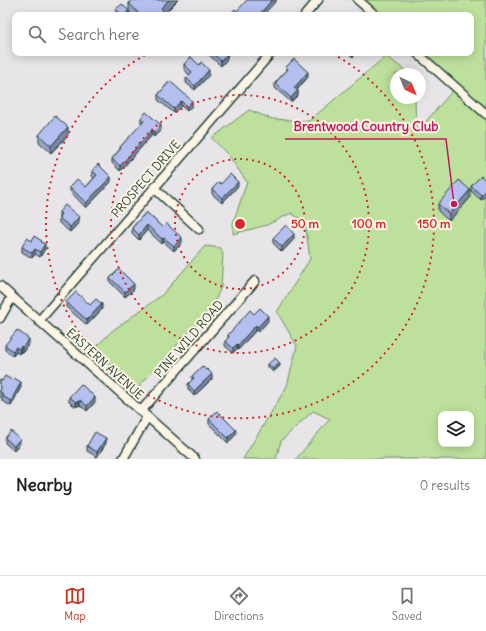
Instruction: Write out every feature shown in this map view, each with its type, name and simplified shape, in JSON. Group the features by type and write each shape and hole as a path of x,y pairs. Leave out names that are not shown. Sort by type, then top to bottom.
{"street":[{"path":"308,12 318,0"},
{"path":"358,0 372,12"},
{"name":"PROSPECT DRIVE","path":"39,321 268,56"},
{"path":"420,56 486,114"},
{"path":"154,188 199,228"},
{"name":"PINE WILD ROAD","path":"122,459 144,414 255,282"},
{"name":"EASTERN AVENUE","path":"0,286 195,459"},
{"path":"0,318 12,297"}],"green space":[{"path":"362,0 486,0 486,459 296,459 330,419 313,411 281,441 276,459 243,459 287,386 297,346 277,312 310,259 305,222 291,213 267,225 233,234 233,223 247,182 228,155 212,138 249,110 272,119 309,121 386,56 402,68 390,68 390,104 415,104 416,133 455,88 420,56 474,56 474,12 372,12"},
{"path":"205,246 221,248 223,255 221,287 212,308 136,390 99,356 98,345 112,331 162,295"}],"building":[{"path":"132,0 169,0 161,8 163,10 161,12 137,12 129,3"},
{"path":"247,0 272,0 262,12 232,12 235,9 237,11"},
{"path":"122,4 129,11 118,12 116,9"},
{"path":"215,56 225,56 221,61"},
{"path":"191,57 199,65 201,62 209,70 195,86 186,78 192,72 184,64"},
{"path":"294,59 308,72 294,88 298,90 291,98 275,83 288,69 286,67"},
{"path":"170,81 192,101 187,107 181,101 174,109 158,95"},
{"path":"146,112 161,125 154,132 152,130 120,166 112,159 121,148 120,147 144,121 141,118"},
{"path":"55,116 68,127 51,146 39,135"},
{"path":"98,164 111,177 86,203 70,187 77,179 86,187 97,175 92,171"},
{"path":"230,174 238,182 222,198 212,189 219,182 221,184"},
{"path":"481,176 486,181 486,191 481,195 471,186"},
{"path":"459,180 470,190 449,214 438,204"},
{"path":"65,205 79,217 70,227 59,218 61,214 59,212"},
{"path":"146,212 162,227 166,223 182,238 174,246 164,238 162,239 147,225 139,235 132,228"},
{"path":"286,225 294,234 282,247 273,238"},
{"path":"34,236 45,244 40,252 35,249 32,253 22,247 27,238 32,241"},
{"path":"119,269 134,284 125,292 110,278"},
{"path":"76,292 90,305 96,299 102,304 87,320 66,302"},
{"path":"260,308 268,316 258,327 256,325 238,345 237,344 233,348 225,341 229,337 228,335 250,310 254,314"},
{"path":"17,330 29,339 22,348 21,346 19,349 16,347 13,351 5,345"},
{"path":"275,358 280,363 273,369 268,364"},
{"path":"202,366 212,374 194,391 188,384 194,378 192,376"},
{"path":"5,376 12,380 14,378 21,382 11,401 2,396 3,394 0,392 0,380 2,381"},
{"path":"81,384 95,397 87,406 80,400 79,402 76,402 69,397"},
{"path":"217,411 236,430 228,438 209,419"},
{"path":"11,431 20,439 14,446 5,438"},
{"path":"95,432 106,438 97,452 87,446"}],"place":[{"name":"Brentwood Country Club","path":"454,204"}]}
